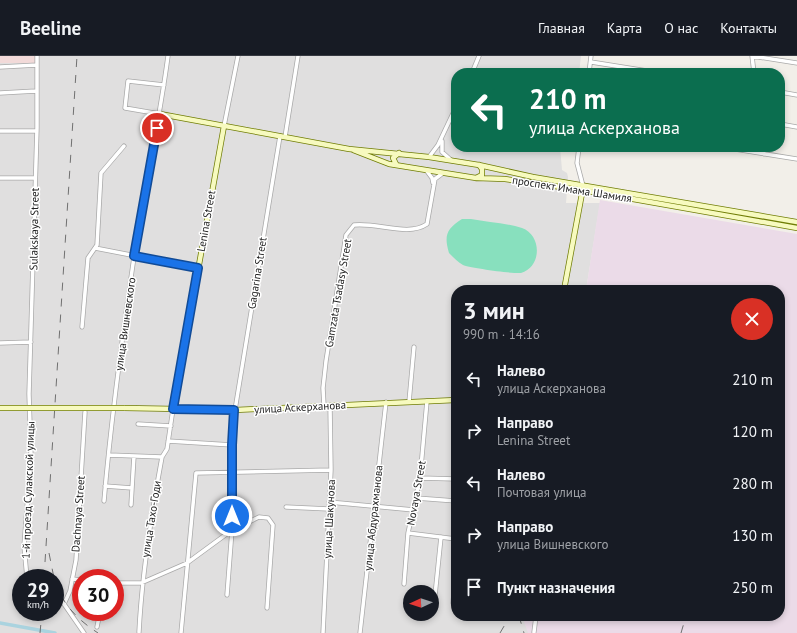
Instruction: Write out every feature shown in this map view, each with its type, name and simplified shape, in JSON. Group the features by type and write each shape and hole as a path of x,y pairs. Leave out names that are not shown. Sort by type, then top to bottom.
{"main road":[{"name":"проспект Имама Шамиля","path":"160,114 349,149 401,153 479,165 583,188 797,228"},
{"name":"Lenina Street","path":"173,409 224,126"},
{"name":"проспект Имама Шамиля","path":"349,149 397,165 443,173 476,178 506,178 583,188 797,222"},
{"path":"397,165 394,163 393,158 396,154 401,153"},
{"path":"476,178 482,175 482,169 479,165"},
{"path":"565,285 583,188"},
{"name":"улица Аскерханова","path":"0,408 234,410 451,400"}],"street":[{"name":"Sulakskaya Street","path":"30,402 37,131 37,56"},
{"name":"улица Вишневского","path":"104,501 134,256 160,114 168,56"},
{"name":"Lenina Street","path":"224,126 238,56"},
{"path":"285,137 298,56"},
{"path":"474,68 479,56"},
{"path":"589,68 591,56"},
{"path":"753,68 752,56 797,63"},
{"path":"590,62 628,68"},
{"path":"0,67 37,65"},
{"path":"160,114 125,108 128,81 164,85"},
{"path":"0,93 36,91"},
{"path":"785,93 797,95"},
{"path":"429,157 434,152 451,118"},
{"path":"785,125 797,127"},
{"path":"0,131 37,131"},
{"path":"445,132 441,148 444,156 452,161"},
{"name":"Gagarina Street","path":"227,595 232,530 232,445 234,410 280,136"},
{"path":"82,327 88,258 97,245 101,174 124,146"},
{"path":"578,152 577,163 583,188"},
{"path":"752,152 797,159"},
{"path":"426,170 432,178 433,184"},
{"path":"433,184 435,178 443,173"},
{"path":"0,178 35,178"},
{"name":"Gamzata Tsadasy Street","path":"324,406 323,388 326,361 346,235 354,225 366,224 405,229 420,229 427,224 433,184"},
{"path":"95,248 198,268"},
{"path":"0,343 31,342"},
{"path":"409,402 414,347"},
{"name":"Novaya Street","path":"404,584 408,533 420,478 427,401"},
{"name":"1-й проезд Сулакской улицы","path":"26,569 24,546 31,455 30,402"},
{"name":"улица Абдурахманова","path":"360,633 386,402"},
{"name":"улица Шакунова","path":"323,633 329,502 332,470 330,406"},
{"name":"улица Тахо-Годи","path":"139,632 142,583 148,531 162,457 167,449 173,409"},
{"name":"Dachnaya Street","path":"74,569 76,560 85,412"},
{"path":"138,424 170,426"},
{"path":"168,441 232,445"},
{"path":"109,455 162,457"},
{"path":"131,505 134,456"},
{"path":"180,633 196,472 332,470"},
{"path":"420,478 451,479"},
{"path":"105,486 132,488"},
{"path":"416,498 451,501"},
{"path":"329,502 375,505 414,510"},
{"path":"286,508 329,509"},
{"path":"124,583 142,583 186,563 232,530 259,517 268,518 272,521 272,560 267,608"},
{"path":"408,533 451,538"},
{"path":"436,585 441,537"},
{"name":"Dachnaya Street","path":"72,579 64,604 72,616"},
{"name":"Dachnaya Street","path":"76,621 84,633"},
{"path":"96,627 98,621"},
{"path":"534,632 535,621"}],"shaded area":[{"path":"0,56 581,56 580,68 451,68 451,152 560,152 562,170 567,173 568,177 566,203 600,203 587,285 451,285 451,621 525,621 529,633 0,633"},
{"path":"0,56 35,56 35,63 0,63"},
{"path":"600,200 797,234 797,633 528,633 524,621 785,621 785,285 587,285"}],"green space":[{"path":"462,219 510,225 522,228 529,232 536,244 537,251 533,264 528,270 521,273 501,272 463,265 449,253 447,242 448,233 453,226"}],"waterway":[{"path":"0,623 55,633"}],"railway":[{"path":"45,569 77,56"},
{"path":"49,553 52,569"},
{"path":"64,600 77,617 98,633"},
{"path":"40,633 41,621"},
{"path":"500,633 507,621"},
{"path":"520,621 524,633"},
{"path":"681,633 685,621"}],"route":[{"path":"157,128 134,256 198,268 173,409 234,410 232,445 232,516"}]}
